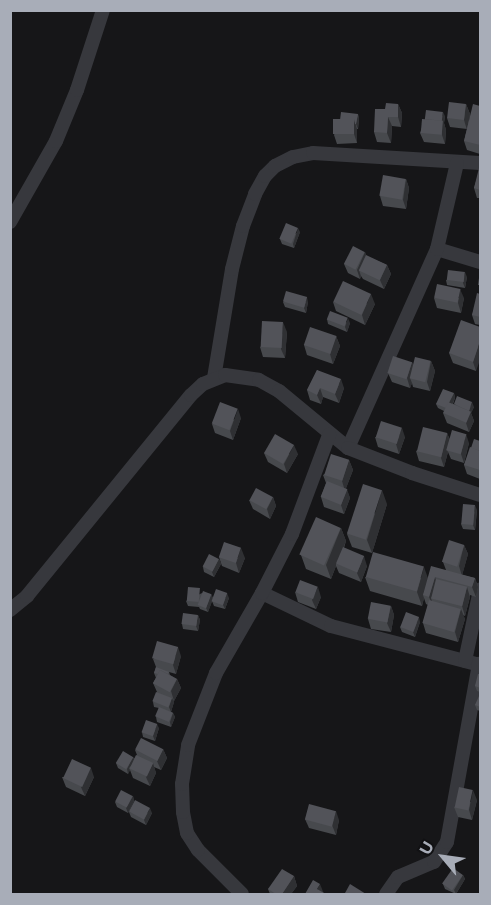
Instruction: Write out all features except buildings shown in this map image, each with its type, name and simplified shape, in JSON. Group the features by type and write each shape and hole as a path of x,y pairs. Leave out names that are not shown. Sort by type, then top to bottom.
{"street":[{"path":"10,222 56,141 77,90 103,10"},
{"path":"214,378 232,269 243,226 255,194 265,176 275,166 293,157 313,153 480,163"},
{"path":"348,447 437,249 457,163"},
{"path":"437,249 480,262"},
{"path":"10,610 27,596 52,561 191,394 214,378 225,375 259,380 279,391 329,435 348,447 412,473 480,495"},
{"path":"242,894 198,850 187,833 183,812 182,784 188,745 204,701 226,655 262,593 292,534 329,435"},
{"path":"386,894 398,877 434,862 447,842 475,663 480,590"},
{"path":"262,593 331,626 475,663"}]}
